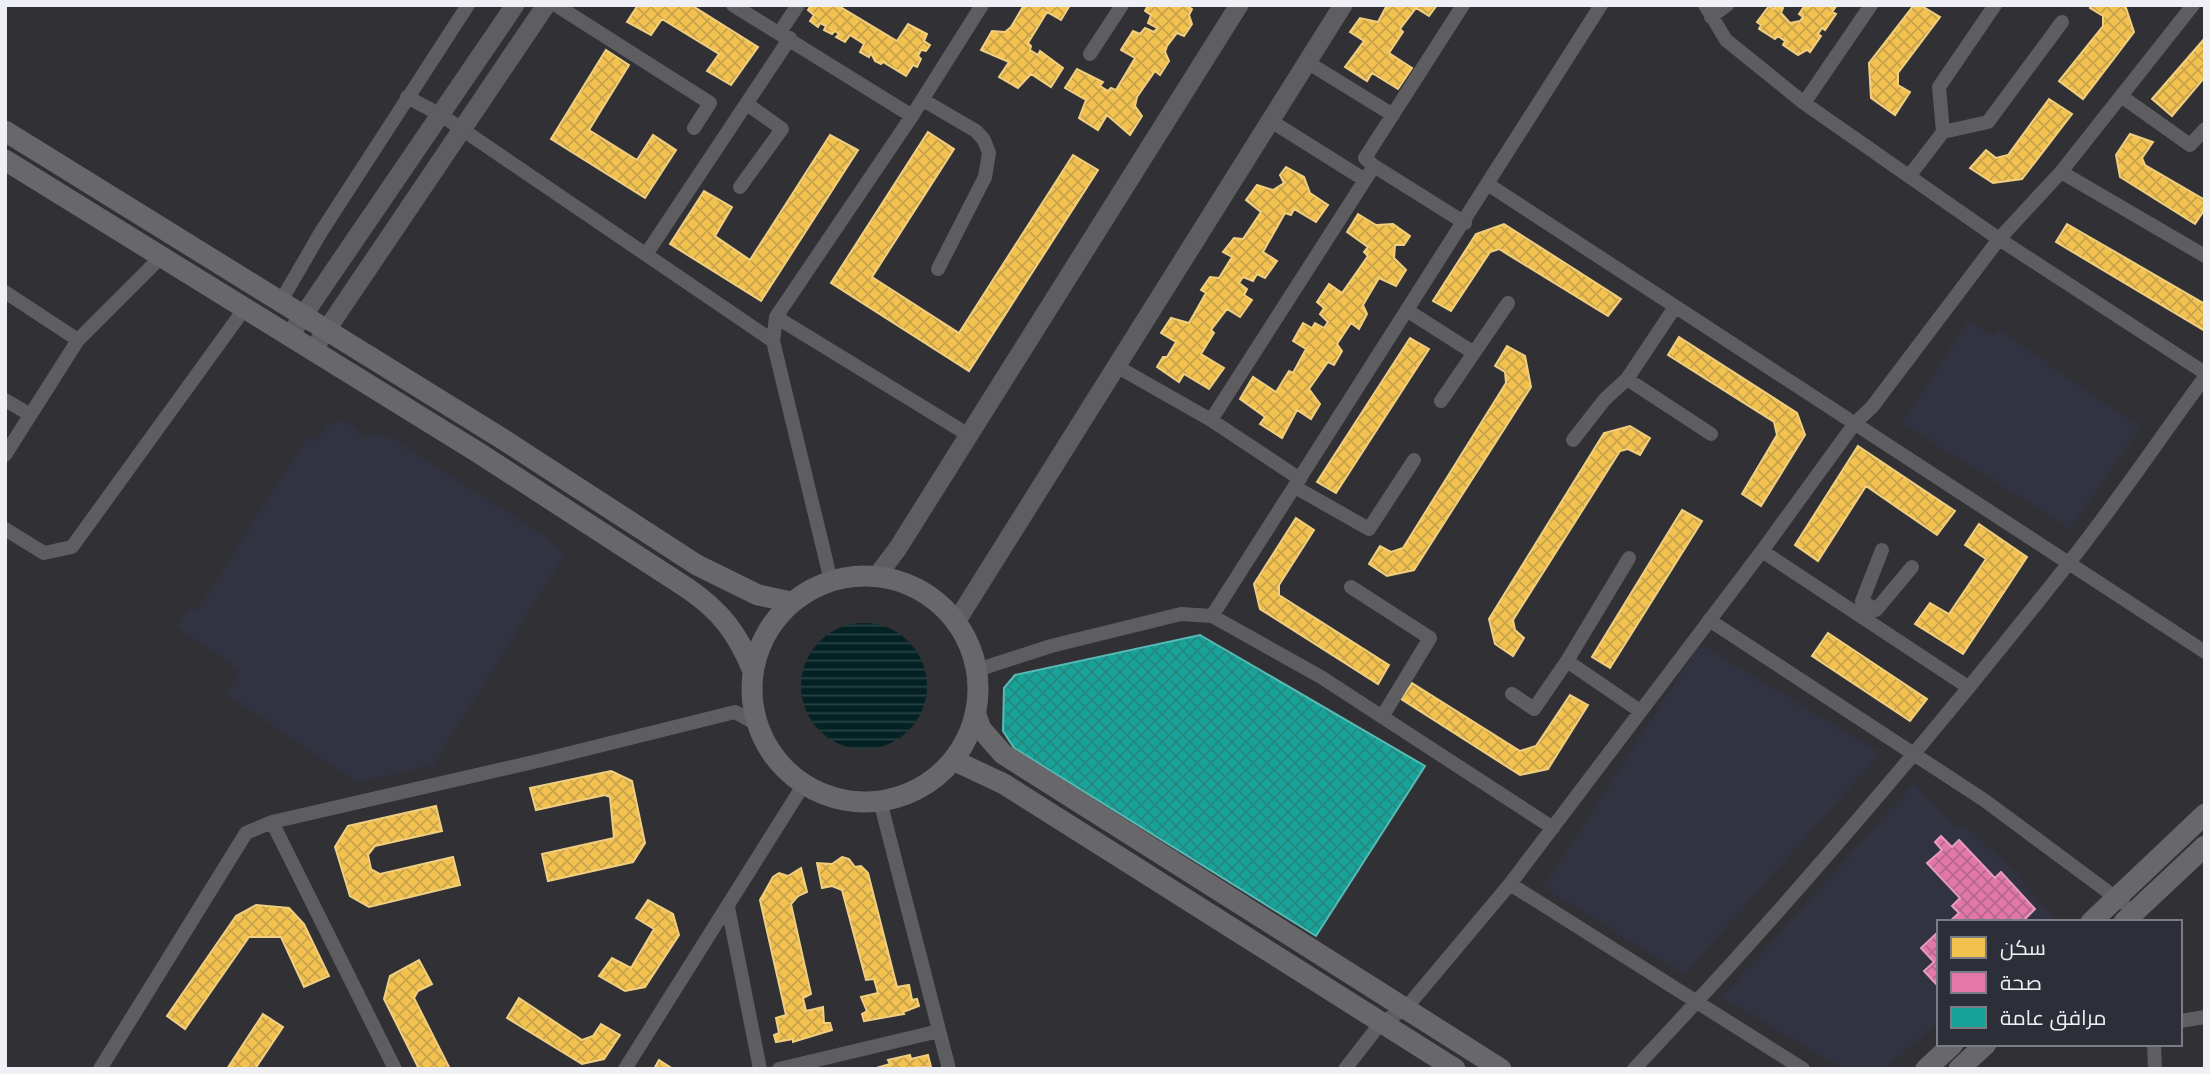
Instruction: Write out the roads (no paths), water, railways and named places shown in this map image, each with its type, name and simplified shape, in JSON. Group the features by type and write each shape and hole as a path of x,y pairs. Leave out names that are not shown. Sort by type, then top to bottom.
{"main road":[{"path":"5,131 281,301 697,565 737,586 791,603"},
{"path":"5,159 479,453 705,600 732,626 753,671"},
{"path":"877,576 916,589 934,600 956,622 970,645 977,670 975,715 968,737 953,760 921,788 880,801 854,802 828,796 804,784 784,768 768,747 757,724 752,698 753,671 761,643 776,619 791,603 831,581 877,576"},
{"path":"975,715 989,739 1009,758 1501,1069"},
{"path":"953,760 1004,784 1455,1069"},
{"path":"2093,920 2205,814"},
{"path":"2130,919 2205,846"},
{"path":"1926,1069 1951,1046"},
{"path":"1959,1069 1984,1046"}],"street":[{"path":"281,301 407,97 468,5"},
{"path":"290,335 515,5"},
{"path":"313,350 546,5"},
{"path":"556,5 710,103 694,128"},
{"path":"733,5 912,116"},
{"path":"647,253 747,104 785,35 797,5"},
{"path":"831,581 773,341 776,317 923,100 982,5"},
{"path":"1090,54 1122,5"},
{"path":"877,576 898,548 967,434 1239,5"},
{"path":"956,622 1343,5"},
{"path":"1211,420 1370,162 1393,115 1463,5"},
{"path":"1212,616 1465,223 1601,5"},
{"path":"1634,1069 1696,1003 1914,756 2069,563 2205,375 1999,239 1804,103 1726,40 1708,11 1727,5"},
{"path":"1804,103 1871,5"},
{"path":"1943,132 1939,87 1996,5"},
{"path":"1345,1069 1380,1024 1406,1008 1510,884 1762,551 1854,424 1872,407 1999,239 2061,172 2193,5"},
{"path":"1910,175 1943,132 1988,122 2062,22"},
{"path":"1307,62 1393,115"},
{"path":"2121,96 2190,145 2205,129"},
{"path":"407,97 442,115 773,341"},
{"path":"923,100 976,131 984,140 989,153 985,177 938,269"},
{"path":"740,187 782,129 747,104"},
{"path":"1270,121 1360,177"},
{"path":"1370,162 1465,223"},
{"path":"2061,172 2203,251"},
{"path":"1489,185 2205,652"},
{"path":"5,455 78,340 162,256"},
{"path":"5,292 78,340"},
{"path":"1441,401 1508,303"},
{"path":"1573,440 1605,399 1627,379 1675,307"},
{"path":"5,529 44,553 72,547 245,308"},
{"path":"1408,311 1474,353"},
{"path":"776,317 967,434"},
{"path":"1116,366 1211,420 1298,483 1369,529 1414,460"},
{"path":"1627,379 1712,434"},
{"path":"5,400 29,414"},
{"path":"1865,611 1862,601 1882,550"},
{"path":"1762,551 1865,611 1968,687"},
{"path":"1512,694 1534,709 1567,661 1629,558"},
{"path":"1865,611 1876,610 1912,567"},
{"path":"1351,587 1430,638 1382,717"},
{"path":"977,670 1051,646 1181,614 1212,616 1321,677 1553,828"},
{"path":"1709,620 1984,800 2118,898 2130,919"},
{"path":"1567,661 1640,711"},
{"path":"100,1069 246,833 272,822 735,712 757,724"},
{"path":"625,1069 804,784"},
{"path":"880,801 949,1069"},
{"path":"272,822 395,1069"},
{"path":"1510,884 1803,1069"},
{"path":"728,906 760,1069"},
{"path":"2182,1021 2205,1017"},
{"path":"779,1069 939,1031"},
{"path":"2154,1046 2155,1069"}]}
